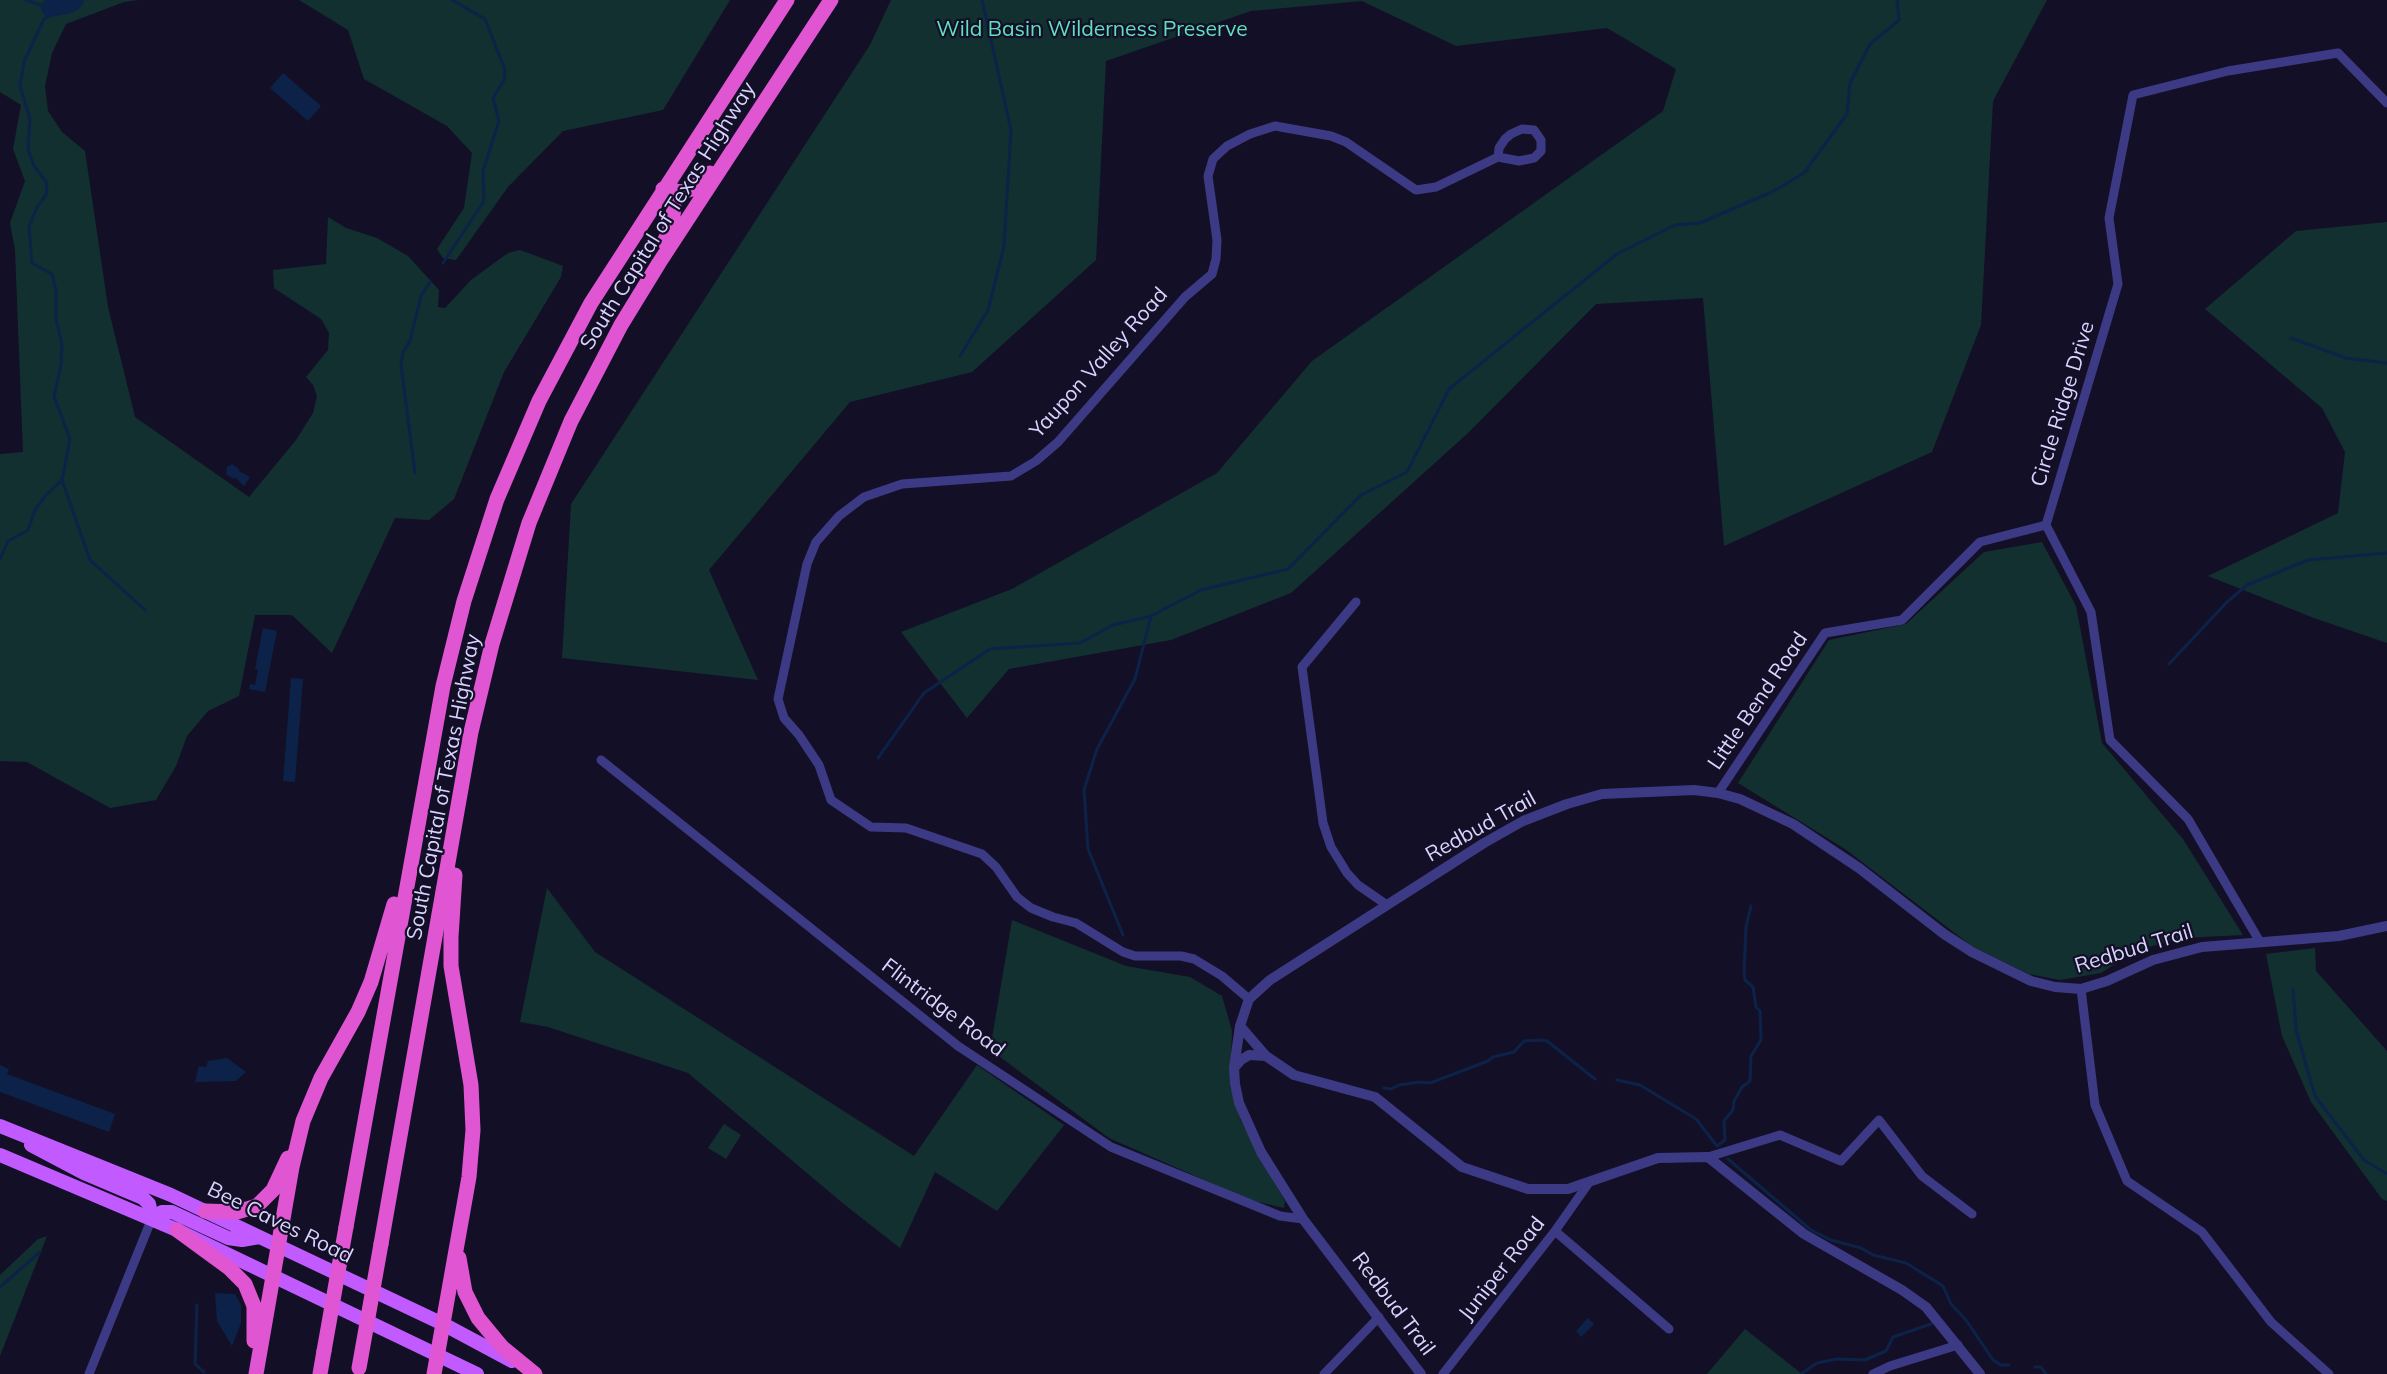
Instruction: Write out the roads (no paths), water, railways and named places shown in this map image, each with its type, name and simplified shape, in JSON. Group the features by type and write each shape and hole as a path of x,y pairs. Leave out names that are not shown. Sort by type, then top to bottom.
{"highway":[{"name":"South Capital of Texas Highway","path":"320,1374 443,686 457,626 503,483 535,410 573,335 610,271 787,0"},
{"name":"South Capital of Texas Highway","path":"358,1371 468,749 492,644 536,505 587,388 640,294 831,0"},
{"path":"663,189 681,192 692,189 733,150"},
{"path":"640,294 668,235 673,218 673,202 663,189"},
{"path":"434,1374 471,1160 473,1115 468,1062 453,981 451,937 468,749"},
{"path":"205,1211 237,1212 261,1203 276,1186 321,1078 371,982 423,791"},
{"path":"255,1374 300,1131"},
{"path":"177,1230 236,1273 249,1289 255,1311 255,1374"},
{"path":"459,1233 462,1283 472,1309 502,1347 535,1374"}],"main road":[{"name":"Bee Caves Road","path":"0,1127 119,1172 205,1211 442,1324 535,1374"},
{"path":"0,1127 84,1173 142,1198 149,1204 152,1218"},
{"path":"0,1155 152,1218 477,1374"},
{"path":"152,1218 162,1212 172,1212 228,1238 242,1240 259,1237"}],"street":[{"name":"Circle Ridge Drive","path":"2046,525 2118,284 2109,218 2133,95 2228,71 2338,53 2387,103"},
{"name":"Yaupon Valley Road","path":"1249,999 1201,962 1181,956 1135,956 1123,952 1076,923 1031,908 1017,897 996,867 982,854 906,828 871,827 831,800 819,765 799,735 784,718 777,699 807,564 816,542 839,516 864,497 902,484 1011,476 1036,461 1058,442 1185,297 1212,274 1217,240 1208,176 1213,159 1227,146 1250,134 1275,126 1331,136 1346,142 1416,190 1436,187 1498,157"},
{"path":"1522,129 1534,130 1541,140 1541,151 1534,158 1519,161 1498,157 1499,148 1511,134 1522,129"},
{"name":"Little Bend Road","path":"1718,793 1825,633 1902,620 1980,542 2046,525"},
{"path":"2046,525 2091,612 2110,740 2188,819 2260,942"},
{"path":"1356,602 1302,667 1323,823 1331,847 1347,873 1358,885 1387,906"},
{"name":"Flintridge Road","path":"601,760 958,1046 1111,1147 1280,1216 1303,1219"},
{"name":"Redbud Trail","path":"1421,1374 1303,1219 1271,1169 1247,1124 1239,1103 1234,1068 1240,1026 1249,999 1270,980 1484,843 1523,821 1567,804 1602,794 1694,790 1740,799 1793,824 1859,868 1944,934 1982,957 2031,981 2055,987 2081,989 2107,981 2152,960 2202,947 2339,936 2387,926"},
{"path":"2081,989 2095,1105 2127,1181 2202,1232 2271,1322 2329,1374"},
{"path":"1240,1026 1266,1056 1294,1075 1375,1097 1462,1167 1528,1188 1568,1189 1658,1158 1708,1157 1780,1135 1841,1161 1879,1120 1922,1176 1972,1214"},
{"path":"1234,1068 1249,1055 1266,1056"},
{"path":"1708,1157 1804,1234 1902,1290 1926,1307 1980,1374"},
{"name":"Juniper Road","path":"1443,1374 1555,1231 1588,1184"},
{"path":"89,1374 152,1218"},
{"path":"1555,1231 1669,1329"},
{"path":"1324,1374 1379,1317"},
{"path":"1873,1374 1890,1365 1958,1345"}],"water":[{"path":"283,73 321,106 308,121 270,88"},
{"path":"232,464 250,477 244,486 235,477 234,479 226,474 227,467"},
{"path":"263,628 277,631 265,692 249,689 250,684 255,685 258,670 255,669"},
{"path":"291,678 303,679 295,782 283,781"},
{"path":"227,1058 246,1072 236,1081 195,1082 199,1066 206,1067 208,1061"},
{"path":"0,1065 9,1069 7,1074 115,1114 109,1132 0,1092"},
{"path":"215,1293 235,1294 241,1305 241,1323 232,1346 217,1321"},
{"path":"1588,1318 1594,1324 1581,1337 1576,1331"}],"waterway":[{"path":"26,0 50,8"},
{"path":"50,8 70,4 75,0"},
{"path":"443,263 484,201 483,171 499,121 493,98 504,80 505,70 485,19 452,0"},
{"path":"960,356 988,310 1004,246 1011,130 982,0"},
{"path":"878,758 924,693 990,649 1080,643 1113,625 1151,616 1201,590 1288,569 1361,495 1407,472 1449,389 1617,254 1675,225 1700,223 1774,191 1804,173 1847,114 1850,83 1870,44 1899,20 1897,0"},
{"path":"70,4 44,19 24,62 20,86 30,119 28,149 34,166 47,183 46,195 37,207 29,227 32,263 52,274 56,291 56,320 62,344 61,365 54,396 70,439 62,480 90,560 145,610"},
{"path":"415,473 401,365 403,352 410,341 421,296 430,282"},
{"path":"2291,338 2346,358 2387,363"},
{"path":"0,559 8,541 28,530 35,510 46,495 62,480"},
{"path":"2169,664 2226,603 2247,585 2308,560 2387,553"},
{"path":"1123,935 1088,849 1084,790 1097,749 1135,679 1151,616"},
{"path":"1617,1080 1640,1085 1696,1119 1717,1146 1725,1140 1724,1121 1733,1110 1734,1101 1742,1087 1750,1081 1751,1056 1761,1040 1760,1011 1756,1007 1753,987 1745,980 1744,971 1746,927 1751,906"},
{"path":"2293,989 2296,1030 2315,1096 2364,1160 2387,1174"},
{"path":"1384,1088 1391,1089 1399,1085 1420,1082 1430,1083 1493,1057 1514,1052 1524,1041 1540,1040 1547,1041 1595,1079"},
{"path":"1728,1159 1811,1230 1831,1240 1861,1248 1873,1255 1906,1263 1943,1286 1951,1304 1966,1320 1993,1360 2001,1365 2009,1365"},
{"path":"0,1287 40,1252"},
{"path":"197,1305 195,1364 204,1372"},
{"path":"1801,1374 1817,1363 1837,1359 1865,1360 1886,1351 1893,1337 1931,1324"},
{"path":"2035,1367 2041,1367 2046,1374"}],"park label":[{"name":"Wild Basin Wilderness Preserve","path":"1092,30"}]}
